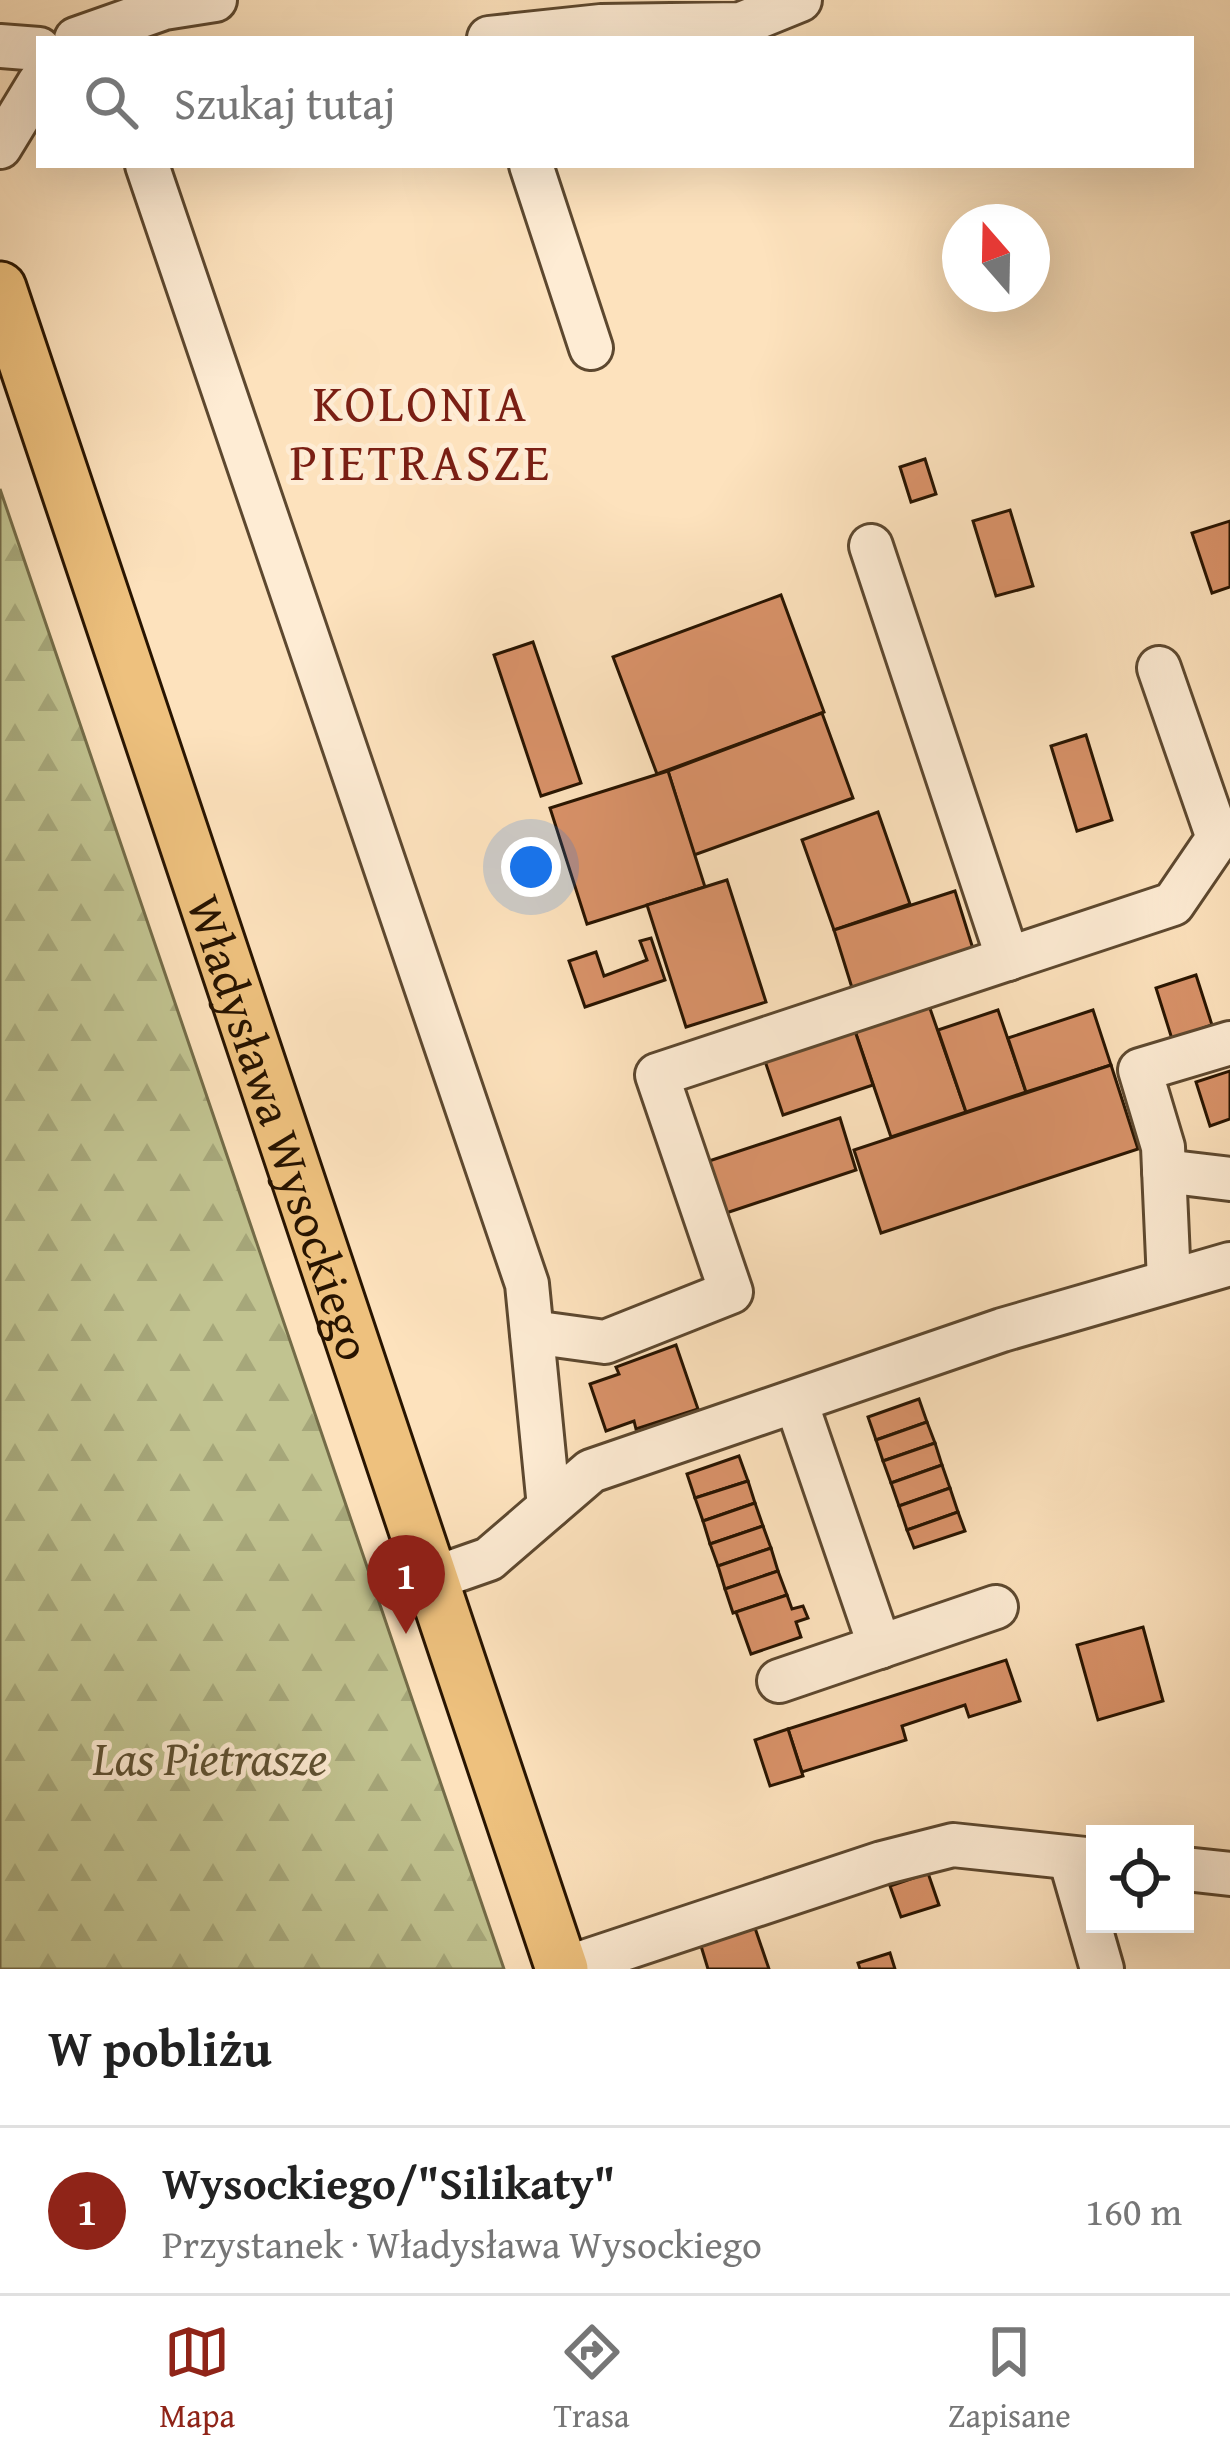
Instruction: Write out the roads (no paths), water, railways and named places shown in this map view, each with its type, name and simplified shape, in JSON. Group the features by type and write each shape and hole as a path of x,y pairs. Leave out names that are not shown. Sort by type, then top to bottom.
{"main road":[{"name":"Władysława Wysockiego","path":"0,288 562,1969"}],"lane":[{"path":"83,36 163,4 215,0"},
{"path":"514,36 601,26 741,24 800,0"},
{"path":"0,46 36,49"},
{"path":"0,147 36,88"},
{"path":"148,168 527,1284 549,1507"},
{"path":"532,168 592,348"},
{"path":"871,546 1008,959"},
{"path":"532,1332 605,1342 731,1292 657,1075 1173,904 1218,838 1159,668"},
{"path":"1169,1281 1163,1148 1139,1070 1230,1043"},
{"path":"1164,1171 1230,1179"},
{"path":"429,1580 489,1559 591,1471 1002,1330 1230,1264"},
{"path":"796,1402 880,1647"},
{"path":"779,1681 996,1607"},
{"path":"562,1969 953,1844 1083,1859 1102,1969"},
{"path":"1194,1870 1230,1874"}],"place":[{"name":"Wysockiego/\"Silikaty\"","path":"406,1634"}],"district":[{"name":"KOLONIA PIETRASZE","path":"421,431"}],"park label":[{"name":"Las Pietrasze","path":"210,1757"}]}
